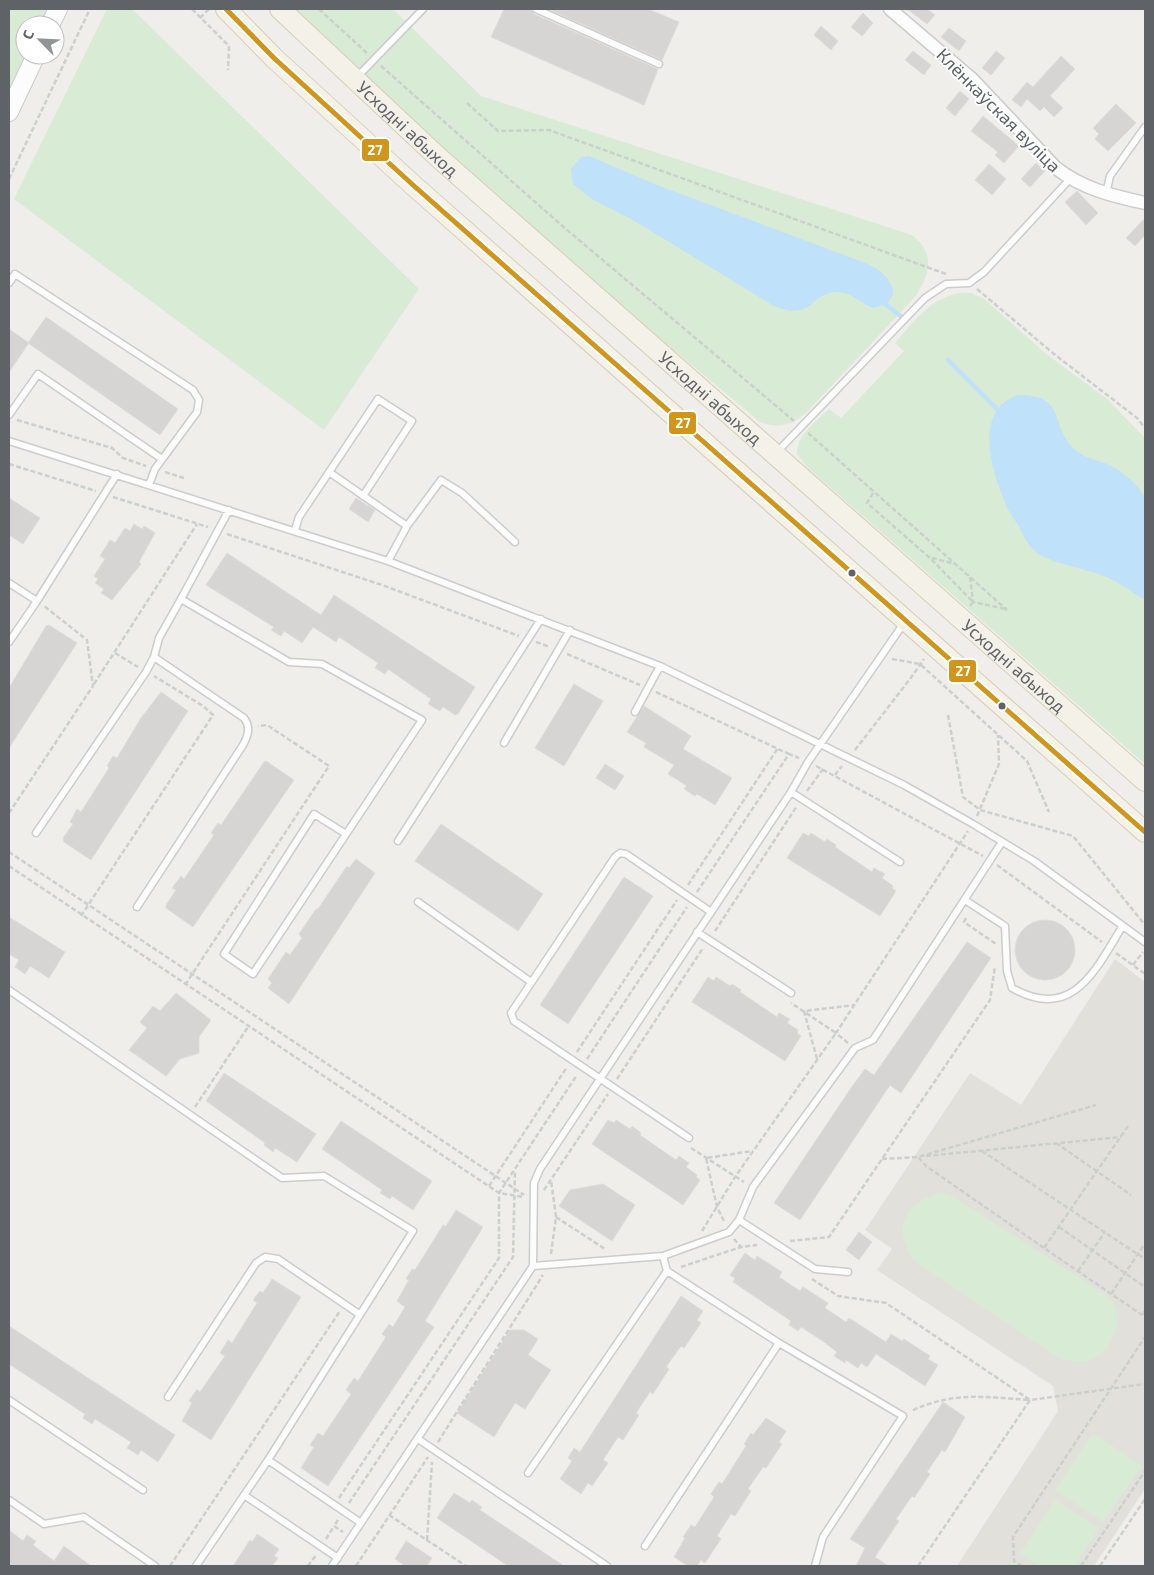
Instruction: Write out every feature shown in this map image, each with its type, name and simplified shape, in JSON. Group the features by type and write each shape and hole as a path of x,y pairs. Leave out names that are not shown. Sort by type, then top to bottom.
{"main road":[{"name":"Усходні абыход","path":"226,9 274,58 413,186 1145,832"},
{"name":"Усходні абыход","path":"280,9 445,164 1145,781"}],"street":[{"name":"Клёнкаўская вуліца","path":"890,9 972,79 1056,168 1070,179 1106,195 1145,202"},
{"path":"9,112 31,65"}],"lane":[{"path":"354,80 423,9"},
{"path":"536,9 659,64"},
{"path":"1106,195 1110,176 1145,127"},
{"path":"774,455 925,298 946,284 969,283 984,272 1070,179"},
{"path":"9,283 15,274 193,390 199,400 198,412 155,469 149,485"},
{"path":"9,417 38,374 162,459"},
{"path":"295,530 299,517 378,399 412,422 363,496"},
{"path":"9,441 388,561 660,666 904,785 1034,861 1145,942"},
{"path":"329,472 407,526"},
{"path":"9,642 117,474"},
{"path":"388,561 407,526 441,480 462,493 515,542"},
{"path":"36,833 146,672 154,657 159,638 229,510"},
{"path":"9,583 37,601"},
{"path":"181,599 289,662 322,664 422,720 254,974 224,954 314,814 346,834"},
{"path":"398,840 541,619"},
{"path":"332,1566 533,1266 535,1179 821,744 905,622"},
{"path":"504,743 570,630"},
{"path":"137,907 243,745 248,728 244,718 154,657"},
{"path":"635,712 660,666"},
{"path":"791,792 900,862"},
{"path":"533,1266 662,1256 729,1232 739,1220 754,1188 855,1048 873,1040 1002,842"},
{"path":"690,1138 512,1018 512,1011 615,857 620,854 626,854 711,912"},
{"path":"965,900 1005,926 1007,971 1012,988 1027,997 1050,1001 1073,992 1094,974 1122,927"},
{"path":"418,902 531,982"},
{"path":"697,932 791,994"},
{"path":"9,990 282,1178 324,1176 412,1231 268,1460 196,1566"},
{"path":"739,1220 815,1269 848,1272"},
{"path":"168,1397 256,1263 265,1256 278,1259 359,1314"},
{"path":"662,1256 667,1271 779,1343 903,1416 823,1537 815,1566"},
{"path":"528,1473 667,1271"},
{"path":"645,1546 779,1343"},
{"path":"9,1400 143,1490"},
{"path":"418,1439 607,1566"},
{"path":"268,1460 361,1523"},
{"path":"244,1495 338,1558"},
{"path":"9,1500 44,1524 84,1517 155,1566"}],"path":[{"path":"9,179 90,9"},
{"path":"192,9 229,46 228,70"},
{"path":"200,18 209,9"},
{"path":"319,9 567,230 795,422"},
{"path":"467,103 498,131 549,130 969,283 1054,354 1130,412 1145,428"},
{"path":"9,417 112,448 124,458 184,478"},
{"path":"806,431 1008,610 973,602 930,558 867,503 874,493"},
{"path":"9,464 382,585 558,650 647,688 803,760"},
{"path":"9,813 115,653 196,524"},
{"path":"930,558 957,564"},
{"path":"970,575 973,602 970,607"},
{"path":"37,601 87,640 93,686"},
{"path":"81,916 213,715 203,706 115,653"},
{"path":"854,751 924,657"},
{"path":"888,658 920,664 1027,761 1049,812"},
{"path":"948,715 963,797 980,810 1073,836 1145,925"},
{"path":"184,985 329,766 267,725 248,728"},
{"path":"976,818 999,764 998,735"},
{"path":"686,886 778,748"},
{"path":"696,893 789,754"},
{"path":"835,775 844,763"},
{"path":"815,765 962,843 986,858"},
{"path":"543,1192 801,799 823,769"},
{"path":"693,1245 753,1151 836,1034 969,830"},
{"path":"9,852 528,1197 500,1193 489,1186 248,1028 9,866"},
{"path":"994,874 997,865 1145,974"},
{"path":"489,1186 679,897"},
{"path":"586,1062 689,904"},
{"path":"973,905 964,922 997,944 997,949"},
{"path":"1133,965 1144,952"},
{"path":"667,1271 741,1247 829,1237 990,1000 996,963"},
{"path":"817,1060 804,1011 855,1005"},
{"path":"190,1114 248,1028"},
{"path":"836,1034 855,1048"},
{"path":"334,1505 499,1258 500,1193 578,1074"},
{"path":"918,1157 1096,1105"},
{"path":"1044,1248 1128,1126"},
{"path":"882,1159 1121,1137"},
{"path":"1056,1143 1131,1195"},
{"path":"741,1247 729,1232 717,1207 706,1158 753,1151"},
{"path":"982,1151 1145,1259"},
{"path":"918,1157 926,1166 1144,1316 1145,1311"},
{"path":"326,1540 513,1257 515,1169"},
{"path":"356,1566 537,1286 548,1265 554,1245 556,1217 551,1180"},
{"path":"556,1217 619,1258"},
{"path":"1059,1227 1145,1286"},
{"path":"1078,1271 1105,1232"},
{"path":"1111,1294 1144,1245"},
{"path":"806,1275 838,1296 886,1302 1030,1400"},
{"path":"170,1566 344,1305"},
{"path":"1022,1566 1014,1562 1013,1536 1145,1337"},
{"path":"903,1416 943,1398 964,1396 1030,1400 1145,1384"},
{"path":"920,1566 1030,1400"},
{"path":"427,1540 433,1449"},
{"path":"1082,1566 1145,1471"},
{"path":"1100,1566 1145,1499"},
{"path":"389,1515 466,1566"},
{"path":"334,1526 344,1533"},
{"path":"362,1544 368,1548"},
{"path":"308,1566 316,1554"},
{"path":"455,1566 458,1561"}],"shaded area":[{"path":"1115,959 1145,982 1145,1489 1094,1566 957,1566 1058,1411 1053,1386 877,1270 892,1249 865,1230 970,1073 1021,1105"}],"green space":[{"path":"9,9 50,9 47,15 15,15 15,65 23,65 9,95"},
{"path":"107,9 132,9 419,289 324,430 14,199"},
{"path":"295,9 393,9 481,96 912,235 925,249 928,264 924,280 915,297 806,413 784,425 760,422 565,259 422,133"},
{"path":"959,293 971,293 983,298 1045,353 1107,399 1145,438 1145,764 806,466 797,454 800,440 813,424 829,409 841,418 904,351 895,343 923,312 939,300"},
{"path":"940,1192 951,1195 1103,1293 1114,1304 1117,1312 1117,1321 1113,1338 1102,1353 1084,1362 1060,1359 913,1260 903,1237 905,1218 918,1203"},
{"path":"1093,1433 1142,1466 1103,1522 1055,1490"},
{"path":"1055,1500 1099,1528 1075,1566 1039,1566 1020,1554"}],"water":[{"path":"589,156 657,185 868,264 883,274 889,281 893,293 884,304 873,308 842,292 828,293 804,309 797,311 774,306 633,220 590,198 573,184 571,169 581,157"},
{"path":"1018,395 1033,396 1051,405 1066,439 1077,452 1117,469 1142,492 1146,513 1145,600 1109,578 1045,557 1037,553 1028,544 1009,511 1001,491 992,460 990,444 990,428 995,414 1004,403"}],"building":[{"path":"504,9 531,9 534,14 658,69 644,105 491,37"},
{"path":"548,9 648,9 679,22 662,60"},
{"path":"907,9 927,9 935,15 927,24"},
{"path":"863,13 873,23 862,36 851,27"},
{"path":"821,26 838,41 831,50 814,35"},
{"path":"949,28 966,41 959,51 941,37"},
{"path":"913,51 931,65 924,75 905,60"},
{"path":"996,51 1005,58 991,75 982,68"},
{"path":"1061,56 1075,69 1050,96 1063,108 1054,117 1044,107 1040,111 1027,99 1021,107 1012,100 1027,82 1033,87"},
{"path":"960,91 969,99 955,116 946,108"},
{"path":"1116,104 1136,123 1108,151 1095,139 1099,134 1093,128"},
{"path":"983,116 1019,146 1004,163 995,155 998,152 971,131"},
{"path":"1036,163 1045,171 1030,187 1021,179"},
{"path":"989,164 1006,179 992,195 975,180"},
{"path":"1077,191 1098,213 1086,225 1065,202"},
{"path":"1145,218 1145,235 1135,246 1126,238"},
{"path":"46,317 178,409 160,435 28,343"},
{"path":"9,329 29,343 9,372"},
{"path":"9,498 40,518 23,544 9,535"},
{"path":"356,498 375,510 368,522 349,509"},
{"path":"134,524 142,529 144,526 155,533 139,562 141,564 112,600 101,593 104,589 95,583 98,579 94,576 105,559 100,556 110,540 115,543 125,528 130,531"},
{"path":"227,553 321,615 334,595 475,687 458,714 455,715 443,707 440,711 428,704 431,699 388,669 385,674 375,668 378,663 339,637 336,642 313,627 302,643 284,631 281,636 271,630 274,627 206,585"},
{"path":"49,625 77,643 9,748 9,688 46,626"},
{"path":"574,684 603,701 564,766 535,748"},
{"path":"161,692 188,711 91,860 64,842 63,838 73,824 70,822 77,809 81,812 109,768 107,766 113,756 117,758 141,718"},
{"path":"644,706 691,736 683,749 732,778 715,805 697,794 695,796 684,789 687,786 668,774 674,765 644,747 646,743 627,732"},
{"path":"266,761 294,780 193,927 166,908 176,890 172,888 181,876 184,879 214,835 211,833 218,823 221,825"},
{"path":"605,764 624,776 615,790 596,778"},
{"path":"441,824 543,894 518,931 415,861"},
{"path":"803,833 809,836 811,833 825,842 827,839 836,845 835,847 872,872 874,868 885,874 882,878 893,886 892,888 896,891 880,916 787,858"},
{"path":"356,859 375,873 289,1004 268,988 272,983 268,979 286,952 290,955 302,938 299,934 316,909 318,909 347,866 349,868"},
{"path":"624,877 653,896 568,1024 540,1005"},
{"path":"9,917 65,952 49,978 30,966 25,974 15,967 19,960 9,954"},
{"path":"1045,920 1061,925 1066,929 1070,934 1075,950 1070,966 1066,971 1061,975 1045,980 1029,975 1024,971 1020,966 1015,950 1020,934 1024,929 1029,925"},
{"path":"967,942 991,958 901,1093 890,1085 800,1220 774,1203 865,1069 874,1075"},
{"path":"708,977 714,981 716,977 730,986 732,984 741,990 740,992 777,1017 779,1013 790,1019 787,1023 798,1030 797,1033 801,1036 785,1061 692,1002"},
{"path":"176,993 211,1020 199,1037 199,1053 180,1059 166,1076 129,1050 147,1028 140,1022 153,1006 160,1011"},
{"path":"224,1073 316,1134 297,1162 275,1148 273,1152 264,1145 265,1143 206,1101"},
{"path":"608,1120 614,1123 616,1120 630,1129 632,1126 641,1133 640,1135 676,1160 679,1156 689,1163 686,1167 697,1175 696,1177 700,1180 683,1205 592,1144"},
{"path":"341,1121 432,1181 413,1210 392,1196 390,1199 380,1193 382,1190 322,1149"},
{"path":"603,1184 635,1205 612,1241 559,1206 570,1190"},
{"path":"456,1210 483,1227 425,1321 434,1327 328,1486 301,1468 314,1447 310,1445 318,1433 323,1436 351,1394 346,1390 354,1378 358,1381 386,1337 382,1334 389,1324 393,1327 405,1307 397,1301 409,1280 406,1279 412,1269 415,1270 443,1225 446,1226"},
{"path":"859,1232 872,1242 859,1260 846,1250"},
{"path":"745,1253 755,1260 757,1256 782,1272 779,1277 800,1291 803,1287 828,1303 825,1308 846,1322 849,1318 886,1342 891,1334 902,1341 904,1339 930,1356 928,1359 938,1365 925,1386 876,1354 867,1367 861,1363 858,1368 846,1360 845,1363 834,1356 837,1352 824,1342 801,1327 798,1331 789,1325 791,1321 733,1282 735,1278 730,1275"},
{"path":"272,1279 301,1297 211,1440 182,1421 192,1403 189,1401 197,1389 200,1392 225,1356 220,1353 228,1340 232,1343 257,1303 253,1300 260,1291 263,1293"},
{"path":"681,1296 703,1311 697,1320 701,1323 684,1348 681,1346 666,1367 669,1369 653,1394 650,1392 636,1413 639,1415 623,1440 618,1437 603,1460 608,1463 592,1486 588,1483 581,1494 560,1479 572,1461 568,1458 574,1448 580,1452"},
{"path":"9,1326 175,1435 158,1462 141,1450 138,1455 127,1448 131,1442 95,1419 92,1424 83,1418 85,1414 9,1364"},
{"path":"510,1330 524,1330 538,1339 528,1355 551,1370 525,1409 515,1403 494,1437 457,1413"},
{"path":"943,1402 965,1417 945,1452 942,1450 927,1472 930,1474 914,1498 912,1496 896,1519 899,1521 875,1557 888,1566 856,1566 865,1548 850,1539"},
{"path":"766,1418 786,1431 779,1442 782,1444 766,1468 763,1467 748,1489 751,1491 735,1516 731,1514 717,1536 721,1539 705,1563 701,1560 697,1566 688,1566 674,1557 685,1538 683,1537 691,1525 695,1527 714,1497 711,1494 719,1482 722,1484 746,1446 744,1444 751,1433 753,1435"},
{"path":"454,1493 470,1503 472,1500 482,1507 480,1510 564,1566 508,1566 437,1518"},
{"path":"9,1530 23,1541 27,1535 36,1541 33,1545 54,1561 64,1546 91,1566 9,1566"},
{"path":"257,1534 279,1549 274,1556 278,1558 272,1566 233,1566 250,1540 252,1542"},
{"path":"406,1541 432,1558 427,1566 405,1566 395,1559"}],"waterway":[{"path":"880,300 903,318"},
{"path":"948,360 1000,412"}],"transit line":[{"name":"27","path":"226,9 274,58 413,185 1145,832"}]}
